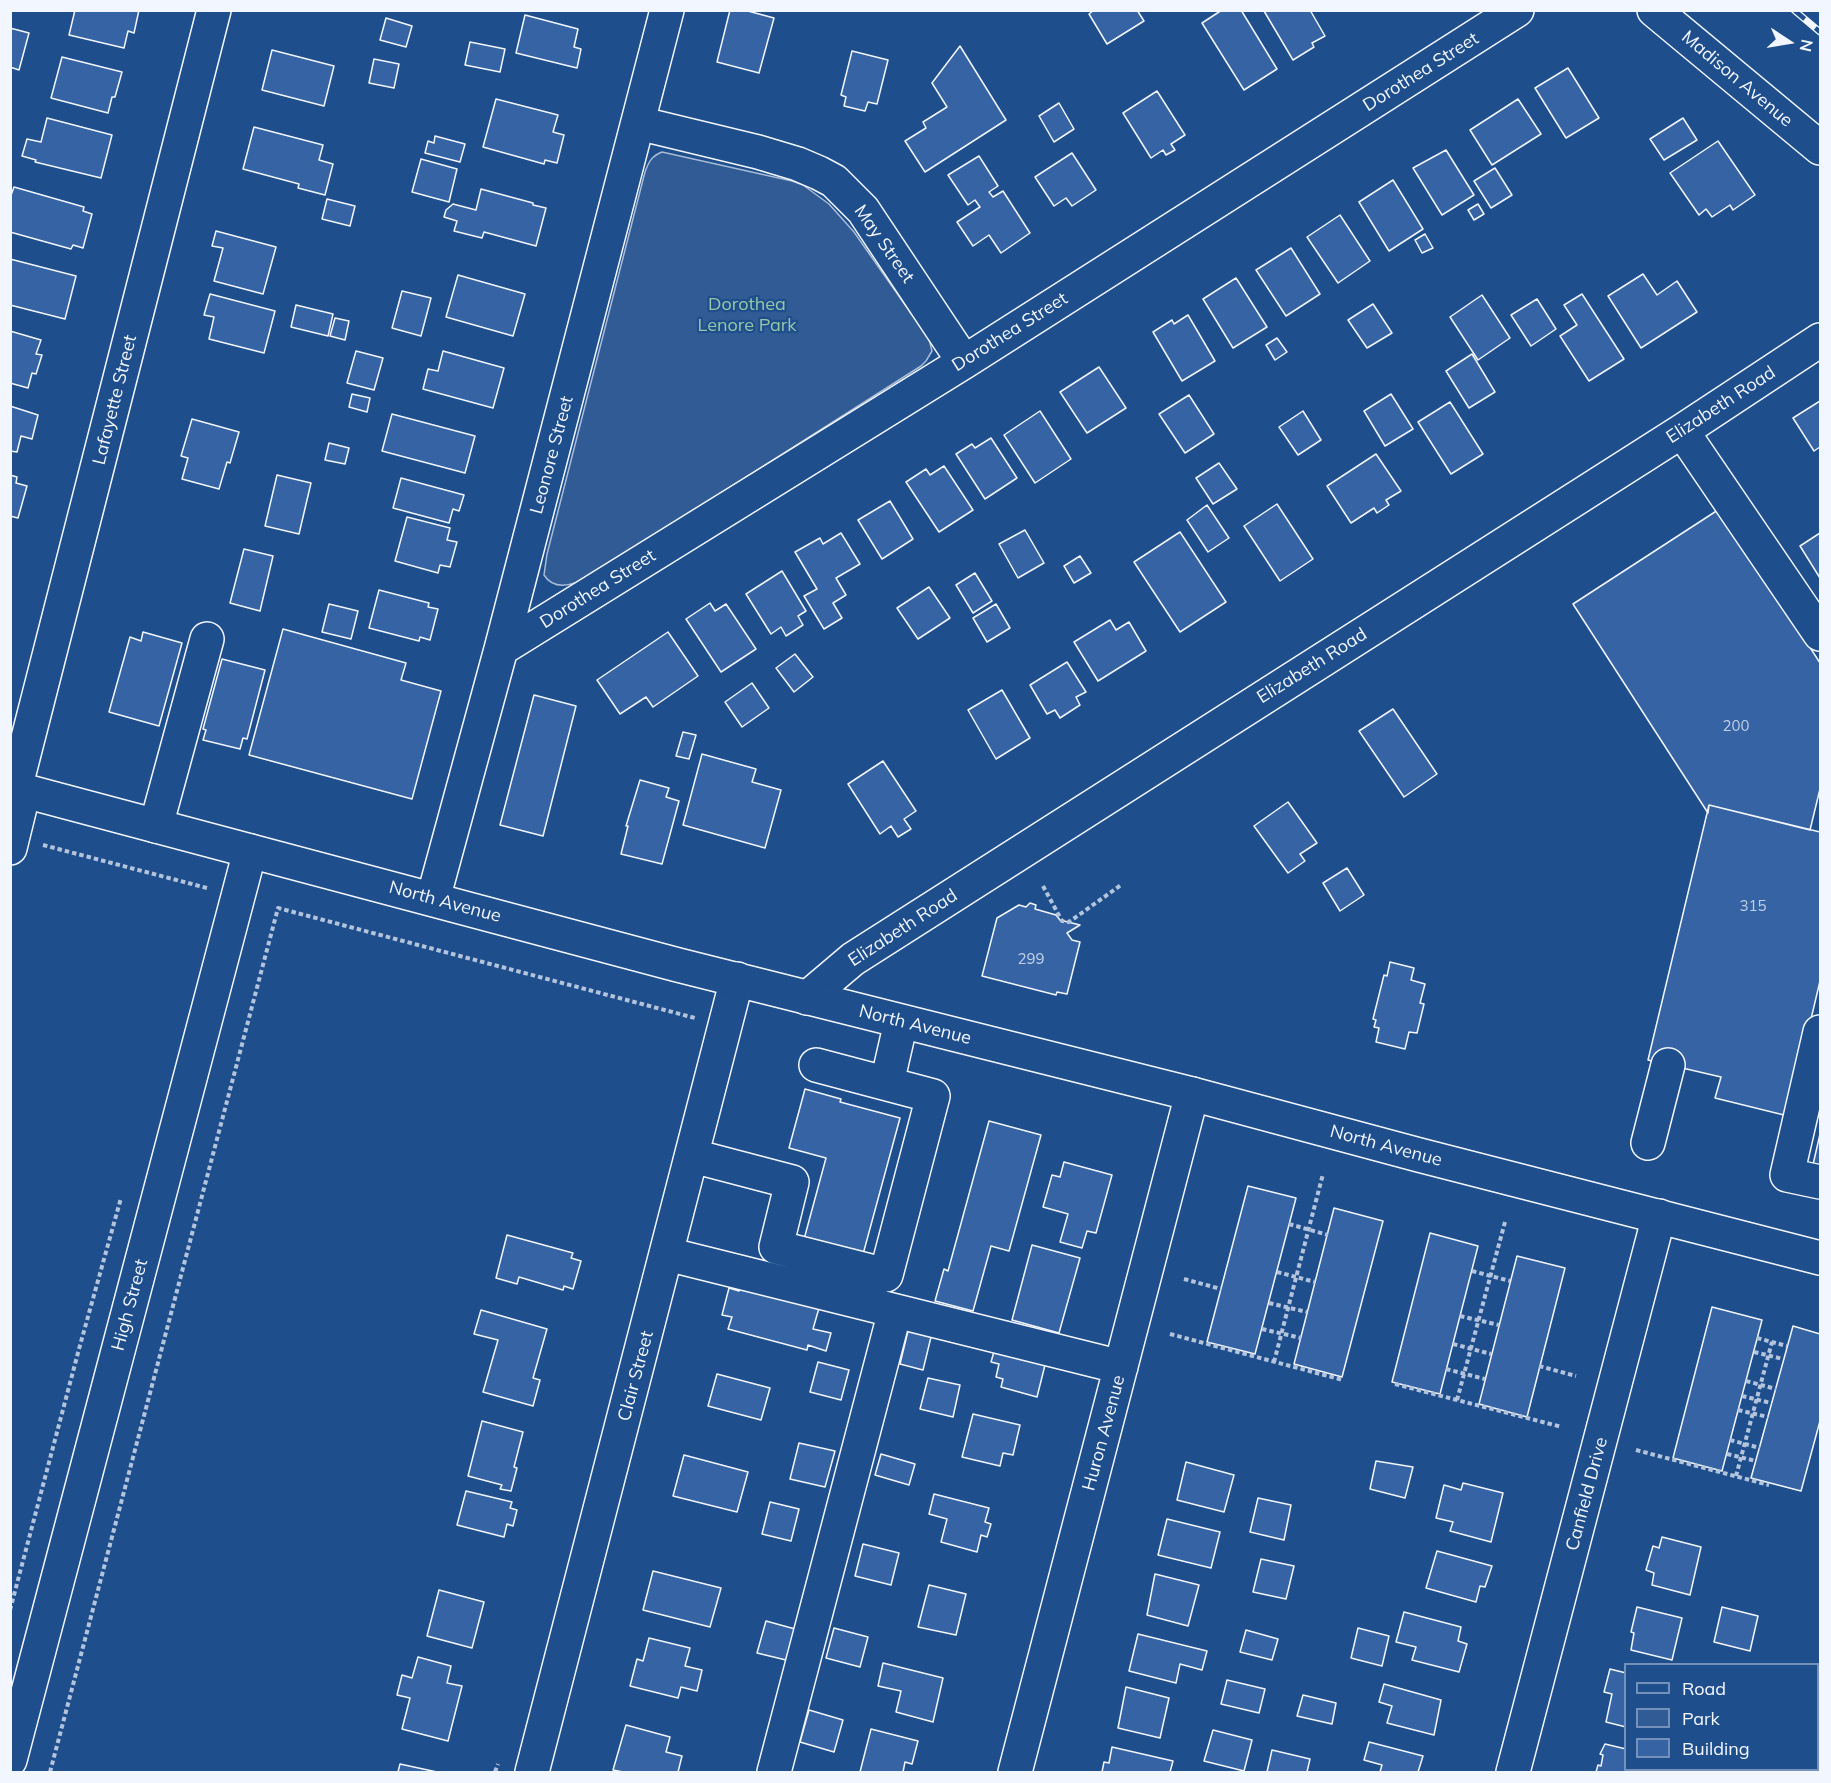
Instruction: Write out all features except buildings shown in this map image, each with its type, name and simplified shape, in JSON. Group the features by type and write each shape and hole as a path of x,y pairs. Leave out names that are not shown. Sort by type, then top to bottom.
{"street":[{"name":"Lafayette Street","path":"12,843 16,789 214,10"},
{"name":"Leonore Street","path":"433,899 501,649 667,10"},
{"name":"Dorothea Street","path":"501,649 964,362 1517,10"},
{"name":"Madison Avenue","path":"1654,10 1821,148"},
{"name":"May Street","path":"638,123 758,152 798,164 834,181 863,210 964,362"},
{"name":"Elizabeth Road","path":"807,998 850,961 1821,340"},
{"path":"1682,431 1821,634"},
{"path":"156,826 207,639"},
{"name":"North Avenue","path":"16,789 737,980 1192,1094 1821,1258"},
{"name":"High Street","path":"10,1760 250,851"},
{"name":"Clair Street","path":"532,1773 737,980"},
{"path":"887,1083 901,1022"},
{"path":"1821,1032 1787,1175 1821,1182"},
{"path":"693,1156 792,1182 776,1247 886,1275 933,1095 816,1065"},
{"path":"1648,1143 1668,1065"},
{"name":"Huron Avenue","path":"1015,1773 1192,1094"},
{"name":"Canfield Drive","path":"1513,1773 1659,1216"},
{"path":"668,1254 1121,1367"},
{"path":"774,1773 895,1311"}],"path":[{"path":"12,843 237,896"},
{"path":"1043,886 1062,921 1069,922 1121,885"},
{"path":"50,1773 278,908 695,1018"},
{"path":"1275,1362 1323,1174"},
{"path":"1457,1400 1505,1222"},
{"path":"1289,1224 1328,1235"},
{"path":"1472,1271 1510,1281"},
{"path":"1277,1272 1315,1282"},
{"path":"1184,1279 1221,1289"},
{"path":"1269,1303 1307,1312"},
{"path":"1460,1316 1499,1325"},
{"path":"1262,1329 1301,1338"},
{"path":"1170,1334 1343,1380"},
{"path":"1757,1338 1787,1346"},
{"path":"1736,1476 1772,1342"},
{"path":"1453,1344 1491,1354"},
{"path":"1754,1352 1784,1359"},
{"path":"1539,1366 1576,1376"},
{"path":"1446,1369 1485,1379"},
{"path":"1746,1381 1776,1389"},
{"path":"1395,1384 1562,1427"},
{"path":"1742,1396 1772,1403"},
{"path":"1738,1410 1768,1417"},
{"path":"1730,1440 1760,1448"},
{"path":"1636,1450 1769,1485"},
{"path":"1727,1454 1756,1461"}],"green space":[{"name":"Dorothea Lenore Park","path":"662,152 792,181 803,185 829,204 854,232 929,339 932,351 921,366 594,574 568,585 555,584 544,575 547,554 645,172 651,159"}],"railway":[{"path":"1794,10 1820,32"}]}
